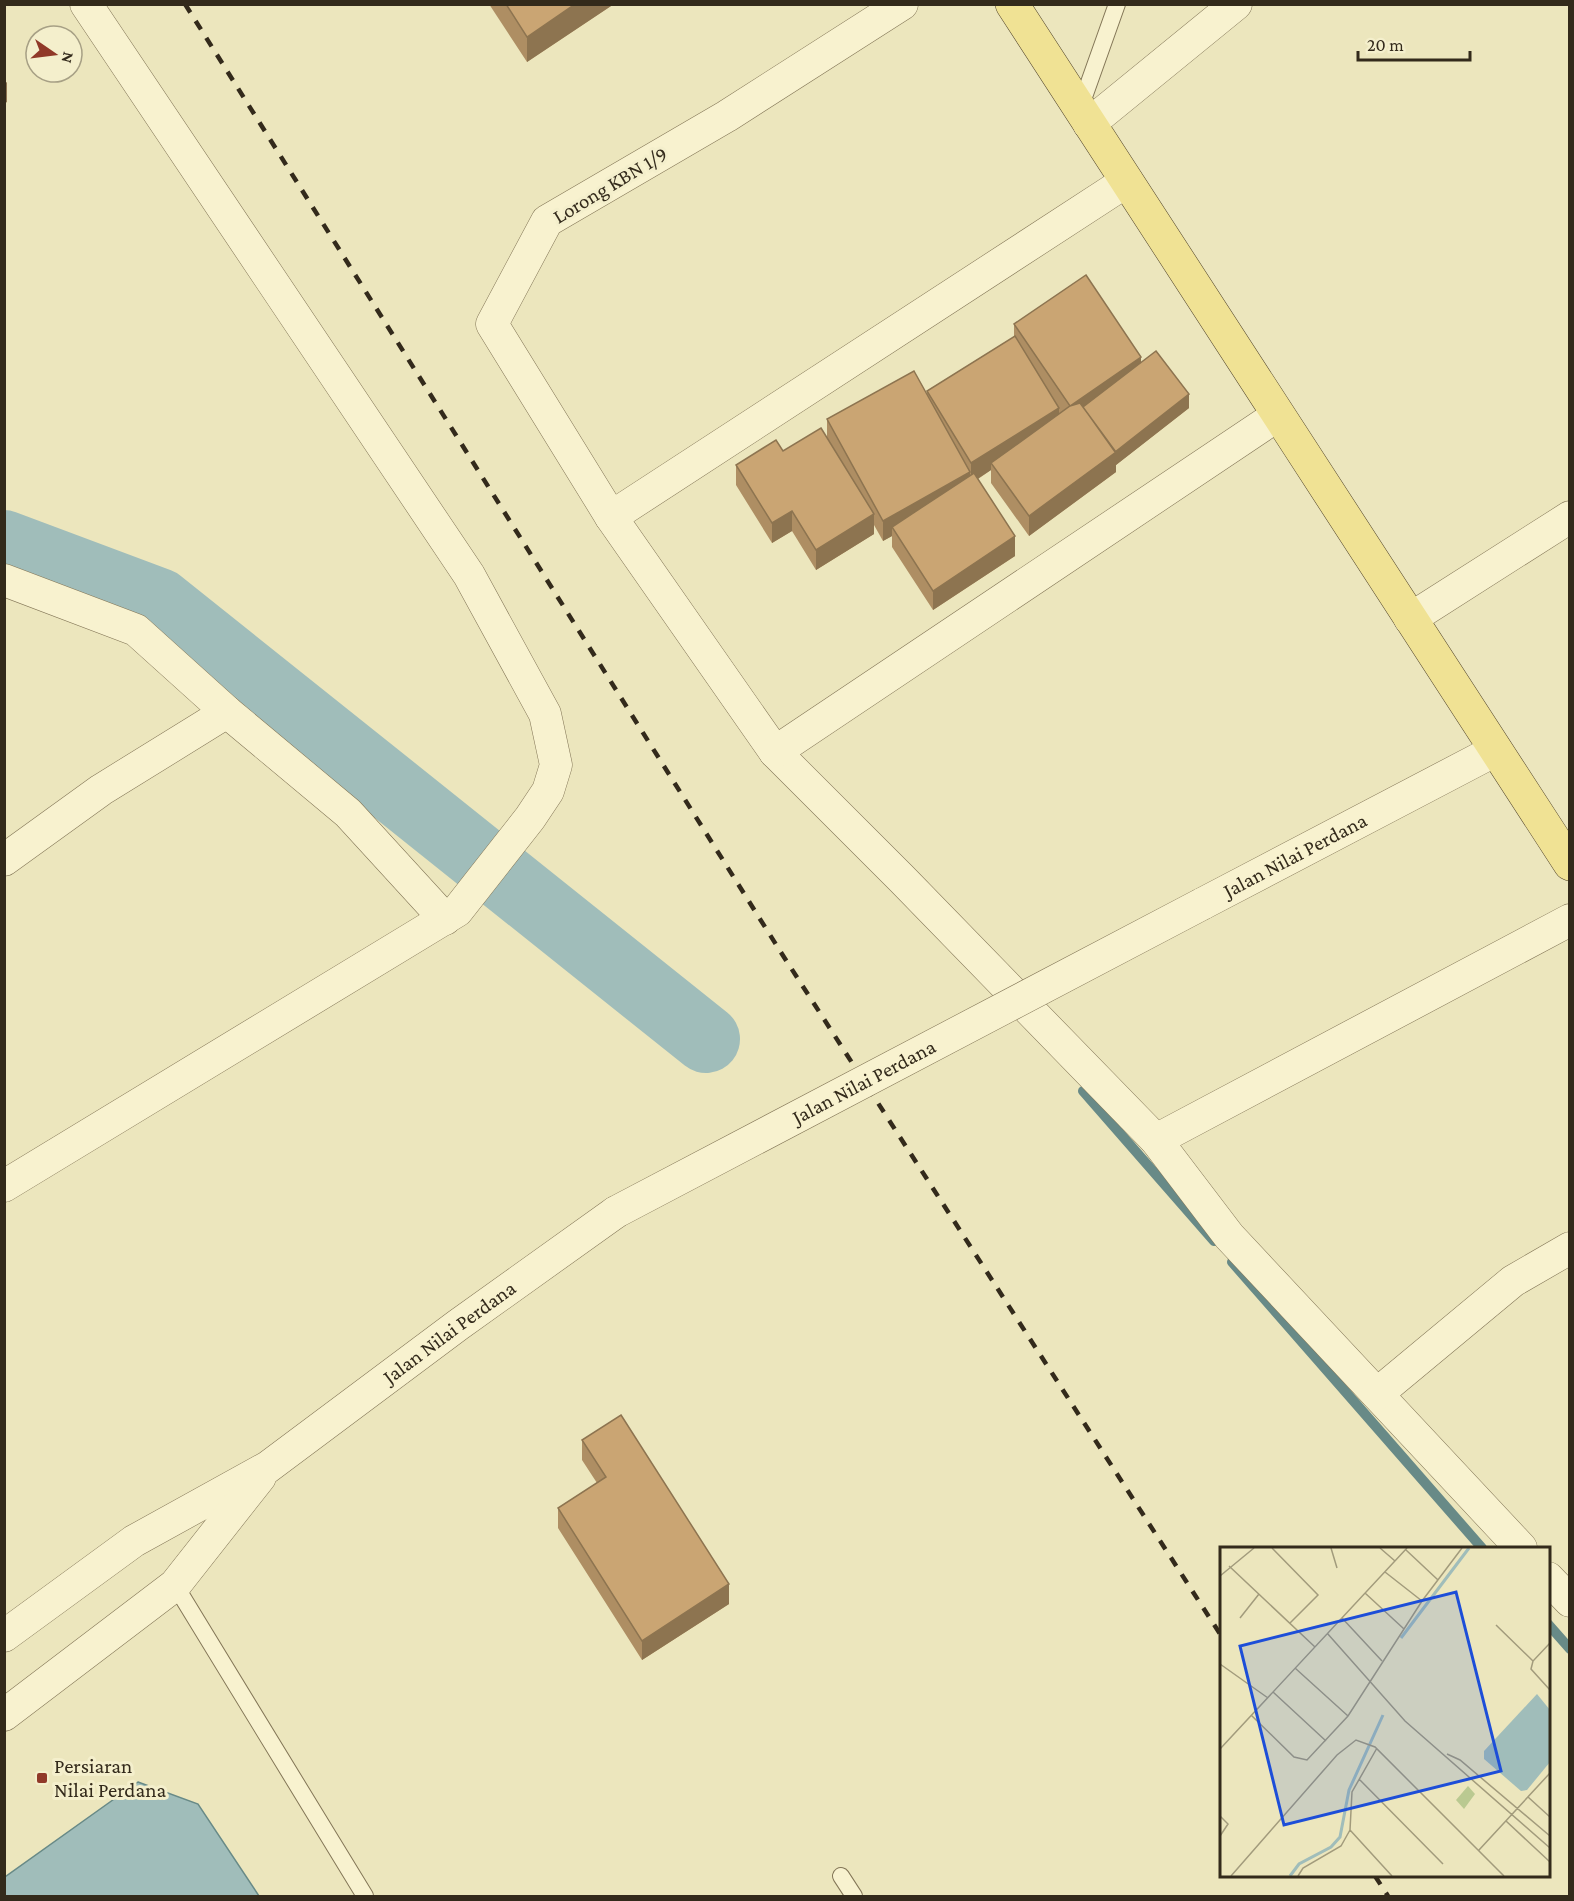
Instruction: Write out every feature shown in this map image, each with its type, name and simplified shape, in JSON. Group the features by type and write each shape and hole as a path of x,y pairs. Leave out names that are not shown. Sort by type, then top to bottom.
{"main road":[{"path":"1012,4 1569,864"}],"street":[{"path":"4,1186 451,915 531,818 548,791 556,765 545,714 470,575 86,4"},
{"name":"Lorong KBN 1/9","path":"611,517 492,324 548,221 728,116 902,4"},
{"path":"1084,116 1236,4"},
{"path":"1127,181 611,517 775,752 1156,1140 1229,1236 1520,1547"},
{"path":"775,752 1278,415"},
{"path":"1410,619 1569,517"},
{"path":"4,580 136,630 227,712 348,813 451,915"},
{"path":"4,860 101,790 227,712"},
{"name":"Jalan Nilai Perdana","path":"4,1636 134,1541 267,1467 616,1212 1496,750"},
{"path":"1156,1140 1569,920"},
{"path":"1377,1394 1513,1281 1569,1248"},
{"name":"Jalan Nilai Perdana","path":"4,1715 175,1585 267,1467"}],"lane":[{"path":"1084,116 1117,4"},
{"path":"1111,22 1123,4"},
{"path":"175,1585 365,1896"},
{"path":"841,1876 854,1896"}],"water":[{"path":"138,1782 198,1804 259,1896 5,1896 5,1877"}],"building":[{"path":"506,4 575,4 527,37"},
{"path":"1086,275 1141,357 1070,406 1014,324"},
{"path":"1015,336 1059,408 971,463 927,391"},
{"path":"1156,351 1189,394 1115,452 1083,407"},
{"path":"914,371 970,472 883,521 827,419"},
{"path":"1080,403 1116,452 1029,516 991,463 1070,406"},
{"path":"821,428 874,514 816,550 792,511 772,523 736,465 776,440 783,451"},
{"path":"974,473 1015,536 933,591 892,527"},
{"path":"621,1415 729,1584 642,1641 558,1508 606,1477 582,1440"}],"waterway":[{"path":"4,544 159,602 706,1039"},
{"path":"1083,1091 1214,1241"},
{"path":"1232,1262 1481,1547"},
{"path":"1550,1626 1570,1649"}],"railway":[{"path":"185,4 782,954 1220,1634"},
{"path":"1376,1877 1388,1896"}],"place":[{"name":"Persiaran Nilai Perdana","path":"42,1778"}]}
